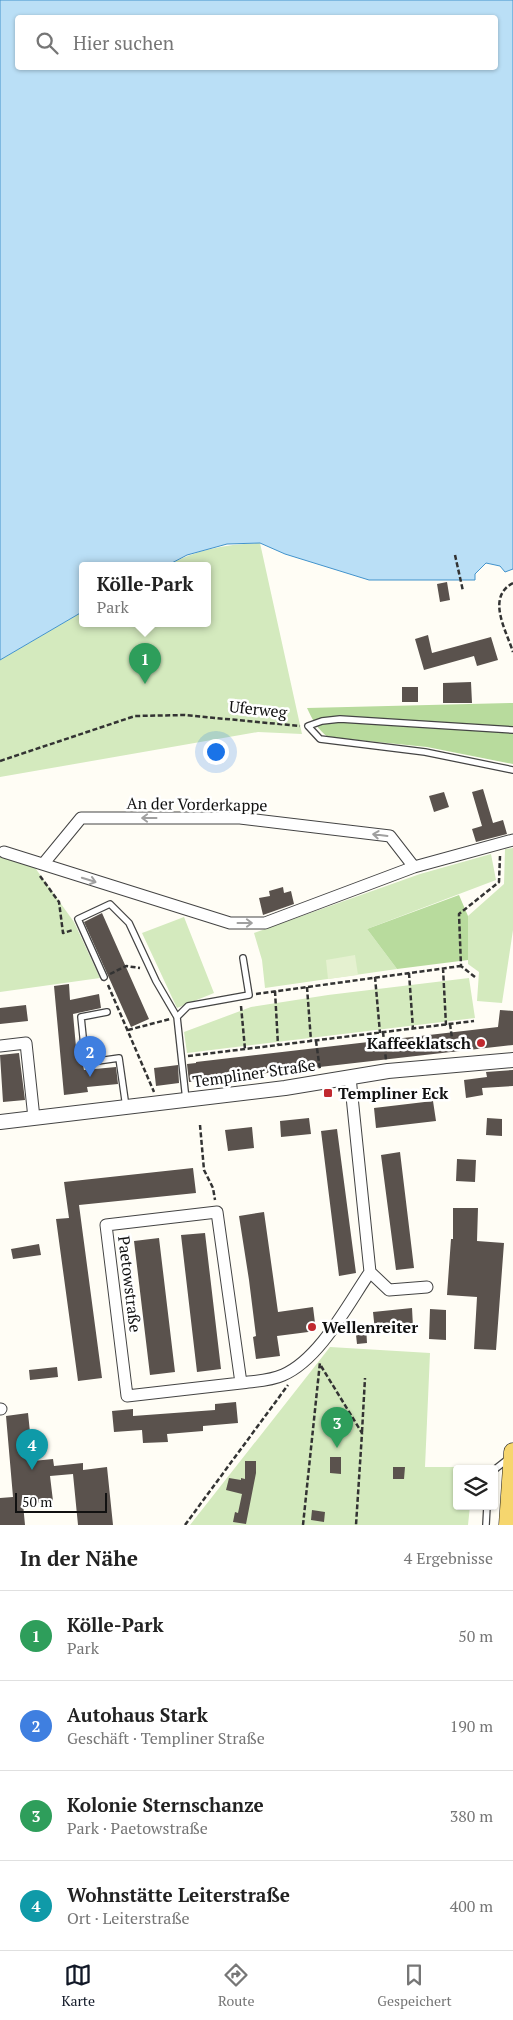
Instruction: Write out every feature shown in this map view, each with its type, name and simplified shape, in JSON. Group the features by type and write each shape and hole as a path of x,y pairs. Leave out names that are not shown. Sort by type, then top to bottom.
{"main road":[{"path":"508,1525 513,1452"}],"street":[{"name":"An der Vorderkappe","path":"44,863 81,818 240,818 390,836 414,867"},
{"path":"4,852 44,863 65,873 230,923 265,923 414,867 513,840"},
{"path":"0,1046 26,1044 34,1118"},
{"name":"Templiner Straße","path":"0,1122 186,1100 388,1071 513,1060"},
{"path":"350,1077 370,1272 389,1290 427,1287"},
{"path":"217,1212 241,1383"},
{"name":"Paetowstraße","path":"217,1212 106,1225 127,1396 271,1379 294,1370 323,1341 370,1272"}],"lane":[{"path":"308,726 322,721 340,719 513,730"},
{"name":"Uferweg","path":"308,726 320,739 425,752 513,770"},
{"path":"104,976 78,919 110,904 129,923 150,968 177,1017 186,1100"},
{"path":"177,1017 188,1006 249,995 243,958"},
{"path":"107,1012 81,1017 85,1056 91,1062 119,1058 126,1107"},
{"path":"498,1467 513,1456"},
{"path":"486,1525 487,1510"}],"path":[{"path":"455,555 463,590"},
{"path":"513,583 504,588 500,595 498,606 513,652"},
{"name":"Uferweg","path":"0,762 135,716 184,715 308,726"},
{"path":"461,966 459,914 499,882 501,842"},
{"path":"28,858 59,902 63,933 72,930"},
{"path":"150,968 126,966 104,976 154,1092 155,1104"},
{"path":"249,995 461,966 475,976"},
{"path":"443,968 446,1025"},
{"path":"408,973 413,1029"},
{"path":"375,977 381,1033 388,1071"},
{"path":"307,987 311,1041"},
{"path":"275,991 278,1045"},
{"path":"240,996 245,1049"},
{"path":"128,1030 177,1017"},
{"path":"182,1057 474,1021"},
{"path":"450,1024 456,1066"},
{"path":"316,1041 321,1082"},
{"path":"200,1125 204,1170 213,1188 217,1212"},
{"path":"303,1525 323,1341"},
{"path":"320,1365 362,1433"},
{"path":"185,1525 286,1389 294,1370"},
{"path":"356,1525 365,1378"}],"green space":[{"path":"260,543 302,734 258,732 0,777 0,660 79,614 79,627 211,627 211,562 175,562 201,551"},
{"path":"513,703 513,764 427,747 328,737 321,731 307,708"},
{"path":"513,848 513,930 502,1003 477,1001 479,972 468,964 468,916 504,884 505,849"},
{"path":"0,850 28,858 74,922 100,978 0,992"},
{"path":"491,854 496,880 367,929 397,969 265,988 262,960 254,933 420,874"},
{"path":"459,895 468,916 468,960 397,969 367,929"},
{"path":"184,917 214,993 177,1008 142,933"},
{"path":"355,955 358,975 328,979 326,960"},
{"path":"469,978 475,1018 187,1053 184,1032 251,1007 328,995"},
{"path":"330,1347 430,1353 425,1467 453,1467 453,1510 470,1510 468,1525 190,1525"}],"water":[{"path":"0,0 513,0 513,569 505,572 500,566 486,563 475,574 475,580 369,580 285,554 260,543 227,544 187,555 174,562 79,562 79,614 0,660"}],"building":[{"path":"447,582 450,600 440,602 437,584"},
{"path":"428,635 432,653 491,637 498,660 477,666 474,656 424,670 415,639"},
{"path":"471,682 472,703 443,703 443,683"},
{"path":"402,687 418,687 418,702 402,702"},
{"path":"483,789 493,823 503,820 507,834 476,842 472,829 482,826 472,792"},
{"path":"444,792 449,807 434,812 429,796"},
{"path":"283,887 284,893 291,891 294,904 263,915 259,898 270,896 269,891"},
{"path":"102,913 149,1019 131,1027 84,922"},
{"path":"69,984 70,1000 99,994 101,1008 73,1014 76,1047 79,1046 84,1070 116,1067 118,1084 87,1087 88,1092 64,1095 54,986"},
{"path":"26,1005 28,1021 0,1024 0,1008"},
{"path":"500,1010 513,1011 513,1045 189,1082 187,1064 498,1027"},
{"path":"19,1053 25,1100 3,1102 0,1055"},
{"path":"178,1065 179,1083 156,1086 154,1068"},
{"path":"513,1070 513,1086 482,1088 483,1095 466,1098 464,1080 487,1077 486,1072"},
{"path":"433,1101 436,1121 376,1128 374,1108"},
{"path":"309,1118 311,1134 281,1137 280,1121"},
{"path":"487,1118 502,1119 502,1136 486,1135"},
{"path":"252,1127 254,1148 228,1151 225,1130"},
{"path":"337,1129 356,1273 339,1276 321,1131"},
{"path":"400,1152 414,1268 396,1270 381,1155"},
{"path":"457,1159 476,1160 475,1182 456,1181"},
{"path":"193,1168 196,1193 79,1205 102,1378 78,1381 56,1219 69,1218 64,1182"},
{"path":"453,1208 478,1208 477,1241 504,1243 496,1350 474,1349 477,1297 447,1295 451,1239 453,1239"},
{"path":"264,1212 278,1312 313,1307 316,1331 277,1336 280,1356 256,1359 253,1337 256,1336 239,1216"},
{"path":"205,1233 221,1369 197,1372 181,1235"},
{"path":"159,1238 175,1372 150,1375 134,1241"},
{"path":"39,1244 41,1255 13,1259 11,1249"},
{"path":"412,1308 413,1327 375,1331 373,1312"},
{"path":"430,1309 446,1310 446,1340 429,1339"},
{"path":"355,1326 366,1326 367,1343 357,1344"},
{"path":"57,1367 58,1377 30,1380 29,1370"},
{"path":"236,1402 238,1423 203,1426 203,1431 167,1434 168,1442 143,1443 142,1430 114,1432 112,1411 133,1409 133,1416 215,1410 215,1404"},
{"path":"28,1413 33,1461 53,1459 54,1466 83,1463 83,1470 107,1467 113,1525 78,1525 73,1474 50,1476 53,1501 23,1504 25,1525 0,1525 0,1498 13,1497 6,1416"},
{"path":"330,1457 341,1457 341,1474 330,1473"},
{"path":"245,1461 256,1461 256,1473 246,1524 233,1522 235,1512 238,1513 242,1494 226,1490 229,1478 245,1479"},
{"path":"393,1467 405,1467 404,1479 393,1479"},
{"path":"312,1510 325,1512 324,1522 311,1520"}],"place":[{"name":"Kölle-Park","path":"145,684"},
{"name":"Kaffeeklatsch","path":"481,1043"},
{"name":"Autohaus Stark","path":"90,1077"},
{"name":"Templiner Eck","path":"328,1093"},
{"name":"Wellenreiter","path":"312,1327"},
{"name":"Kolonie Sternschanze","path":"337,1448"},
{"name":"Wohnstätte Leiterstraße","path":"32,1470"}]}
